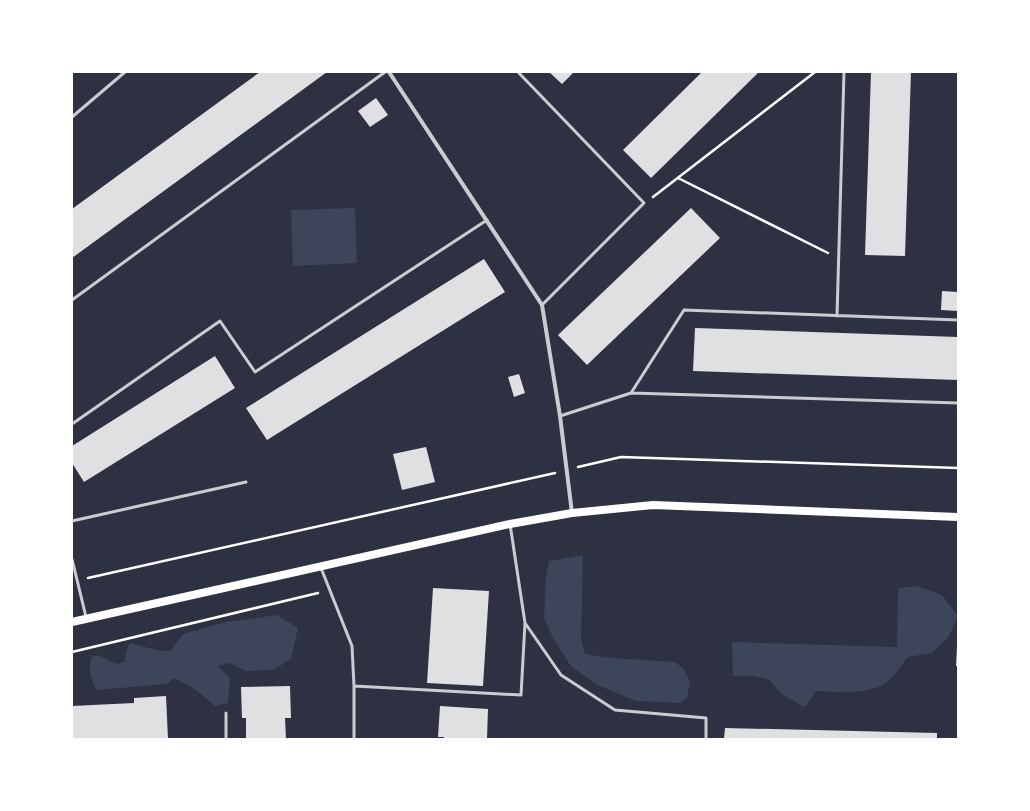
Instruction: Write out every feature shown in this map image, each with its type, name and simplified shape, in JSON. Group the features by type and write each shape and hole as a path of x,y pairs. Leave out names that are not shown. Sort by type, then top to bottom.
{"main road":[{"path":"72,622 510,524 572,513 653,505 958,517"}],"street":[{"path":"389,72 542,305 560,416 572,513"}],"lane":[{"path":"72,117 125,72"},
{"path":"72,300 385,72"},
{"path":"518,72 644,203 542,305"},
{"path":"838,316 844,72"},
{"path":"72,424 220,321 255,372 487,220"},
{"path":"631,393 684,310 958,320"},
{"path":"560,416 631,393 958,403"},
{"path":"72,521 246,482"},
{"path":"354,686 521,695 525,623 510,524"},
{"path":"72,559 86,618"},
{"path":"320,566 352,646 354,739"},
{"path":"525,623 561,675 615,710 706,718 706,739"},
{"path":"226,713 226,739"}],"path":[{"path":"644,203 815,72"},
{"path":"678,178 839,259"},
{"path":"77,580 621,457 958,468"},
{"path":"72,652 329,590"}],"shaded area":[{"path":"355,208 357,263 293,266 291,210"},
{"path":"583,555 581,638 585,654 610,658 675,662 684,669 690,682 687,698 680,703 636,701 595,684 570,665 553,638 544,618 546,576 549,561"},
{"path":"917,586 942,595 958,616 948,638 932,653 908,657 892,677 879,687 852,692 816,691 804,707 780,693 770,680 755,676 733,676 732,642 897,647 898,588"},
{"path":"277,615 298,628 291,659 273,670 246,671 229,663 218,666 230,678 228,703 215,706 196,690 174,678 167,684 97,690 91,678 91,657 98,655 117,664 124,662 130,643 160,651 171,650 183,634 227,622"}],"building":[{"path":"260,72 327,72 72,258 72,209"},
{"path":"549,72 574,72 562,84"},
{"path":"702,72 759,72 651,178 623,150"},
{"path":"871,72 911,72 905,256 865,255"},
{"path":"376,98 388,115 370,127 358,111"},
{"path":"691,208 720,238 587,365 558,335"},
{"path":"484,259 505,292 267,440 246,408"},
{"path":"942,291 958,292 958,311 941,310"},
{"path":"695,328 958,337 958,380 693,371"},
{"path":"215,356 235,388 84,482 72,463 72,446"},
{"path":"519,374 525,393 514,397 508,377"},
{"path":"426,447 435,482 402,490 393,454"},
{"path":"433,588 489,591 483,686 427,683"},
{"path":"957,647 958,666 956,666"},
{"path":"290,686 291,718 285,718 286,739 246,739 246,718 242,718 241,687"},
{"path":"166,696 168,739 72,739 72,706 134,703 134,698"},
{"path":"440,706 488,709 487,739 444,739 444,737 438,737"},
{"path":"725,728 937,733 937,739 724,739"}]}
